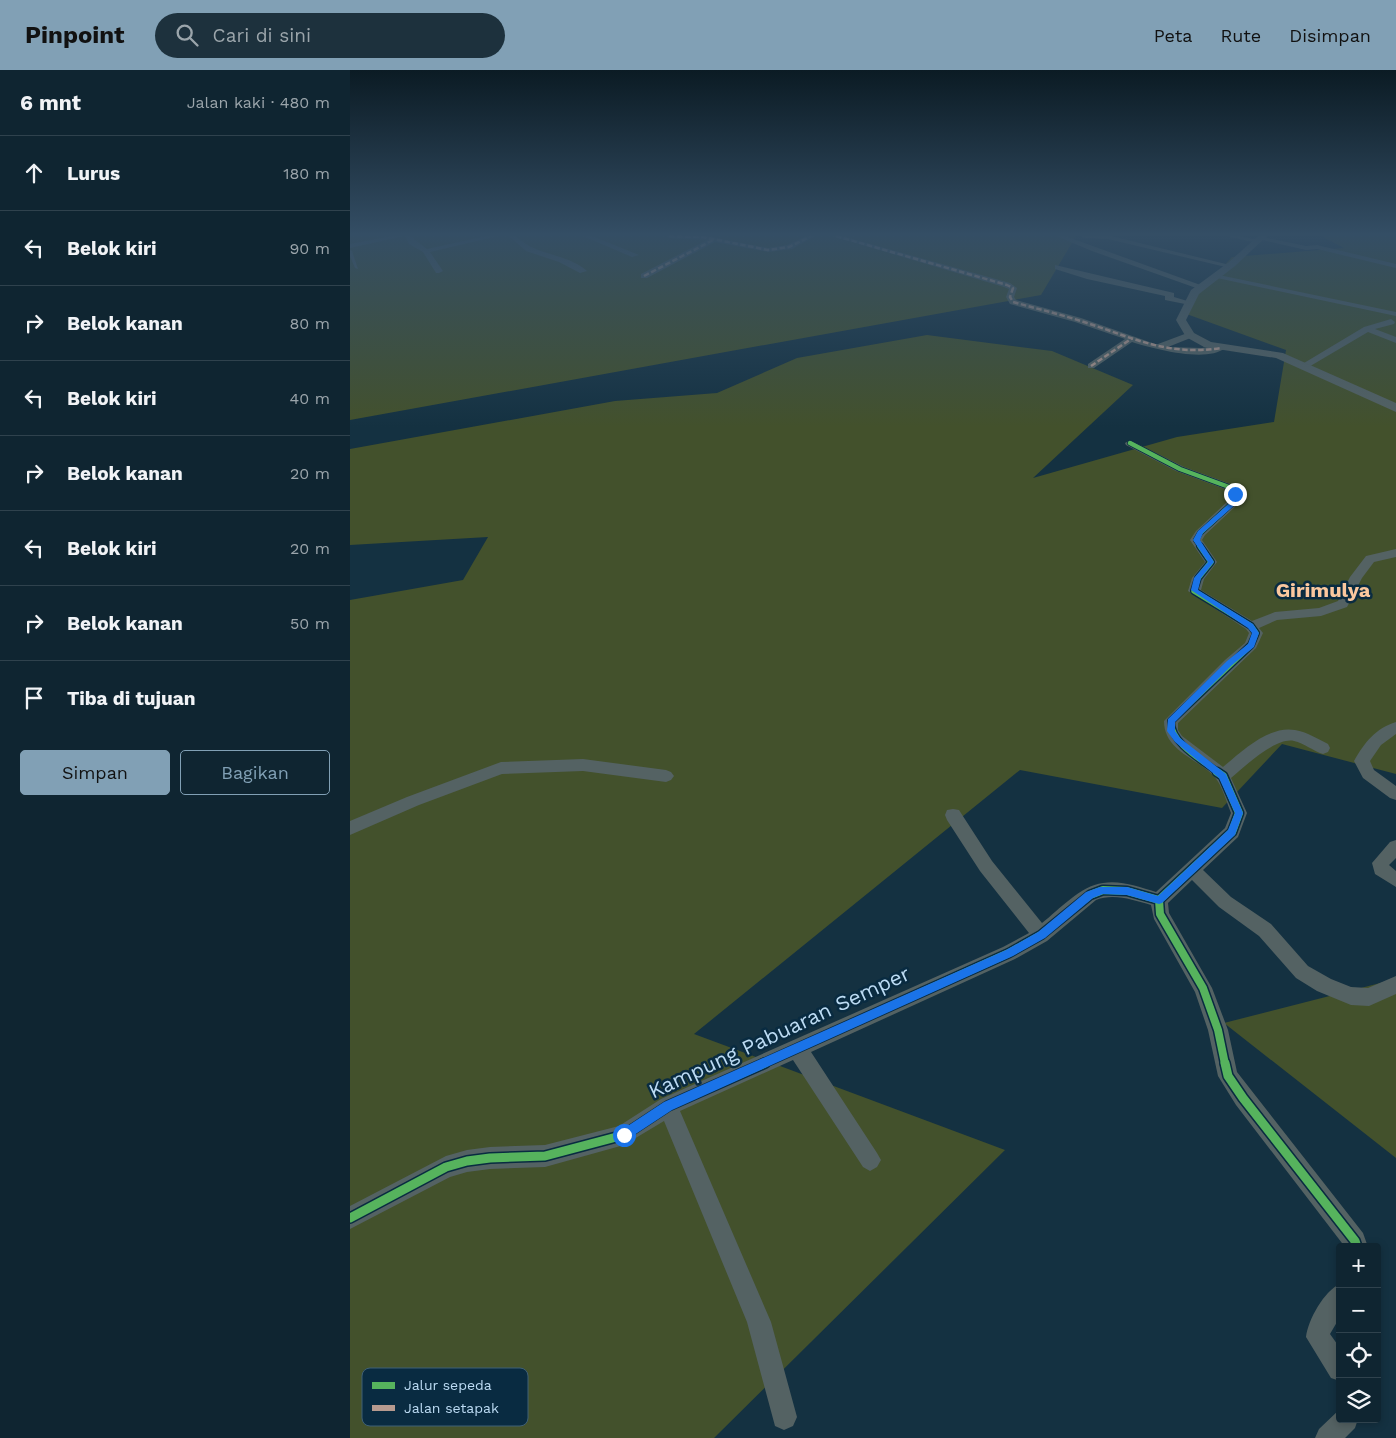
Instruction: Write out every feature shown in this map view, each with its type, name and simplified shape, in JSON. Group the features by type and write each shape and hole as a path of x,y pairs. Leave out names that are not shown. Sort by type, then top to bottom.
{"street":[{"path":"1012,300 1013,302 1085,322 1157,348 1186,352 1221,348"},
{"path":"1176,300 1190,303"},
{"path":"1191,300 1182,320 1190,335 1208,345 1273,354 1396,408"},
{"path":"1317,300 1394,318"},
{"path":"1304,366 1367,329 1394,318"},
{"path":"1367,329 1396,340"},
{"path":"1157,348 1190,335"},
{"path":"1091,366 1131,340"},
{"path":"1130,444 1180,468 1229,487 1235,494 1235,501 1200,533 1196,540 1211,562 1198,578 1194,590 1251,626 1256,633 1251,645 1171,721 1171,731 1177,740 1223,776 1239,813 1232,832 1159,900 1160,914 1203,988 1218,1030 1228,1076 1356,1243"},
{"path":"1251,626 1275,616 1321,612 1344,604 1356,577 1370,559 1396,553"},
{"path":"1396,727 1380,735 1362,761 1363,767 1368,774 1396,794"},
{"path":"1223,776 1272,740 1283,735 1295,735 1323,748"},
{"path":"350,828 412,801 501,768 582,765 635,770 666,776"},
{"path":"953,815 986,866 1042,935"},
{"path":"1396,847 1380,863 1381,869 1396,880"},
{"path":"1191,869 1225,902 1265,930 1302,972 1317,981 1339,993 1369,997 1396,985"},
{"name":"Kampung Pabuaran Semper","path":"350,1218 446,1168 490,1158 545,1156 624,1135 668,1106 1009,953 1042,935 1090,895 1103,890 1127,891 1159,900"},
{"path":"797,1048 870,1160"},
{"path":"668,1106 759,1322 784,1417"},
{"path":"1336,1302 1319,1327 1318,1337 1336,1363"},
{"path":"1328,1438 1342,1423"}],"green space":[{"path":"350,300 1014,300 350,420"},
{"path":"1192,300 1396,300 1396,774 1282,744 1222,808 1020,770 694,1034 1005,1150 714,1438 350,1438 350,600 463,580 488,537 350,545 350,449 615,401 717,393 797,358 927,335 1052,351 1133,385 1033,478 1177,437 1274,422 1286,350 1181,312"},
{"path":"1396,979 1396,1158 1224,1023"}],"marked path":[{"path":"1012,300 1013,302 1078,320 1152,346 1185,351 1221,348"},
{"path":"1091,366 1131,339"}],"cycle path":[{"path":"1130,443 1180,469 1229,487 1235,494 1235,501 1200,533 1196,540 1211,562 1198,578 1194,591 1251,626 1256,633 1251,645 1171,721 1171,731 1177,740 1223,776 1239,813 1232,832 1159,900 1160,914 1203,988 1218,1030 1228,1076 1356,1243"},
{"path":"350,1218 446,1167 467,1161 490,1158 545,1156 624,1135 668,1106 1009,953 1041,935 1090,895 1103,890 1127,891 1159,900"}],"district":[{"name":"Girimulya","path":"1323,590"}],"route":[{"path":"624,1135 668,1106 1009,953 1042,935 1090,895 1103,890 1127,891 1159,900 1232,832 1239,813 1223,776 1205,764 1177,740 1171,731 1171,721 1251,645 1256,633 1251,626 1194,590 1198,578 1211,562 1196,540 1200,533 1235,501 1235,494"}]}
